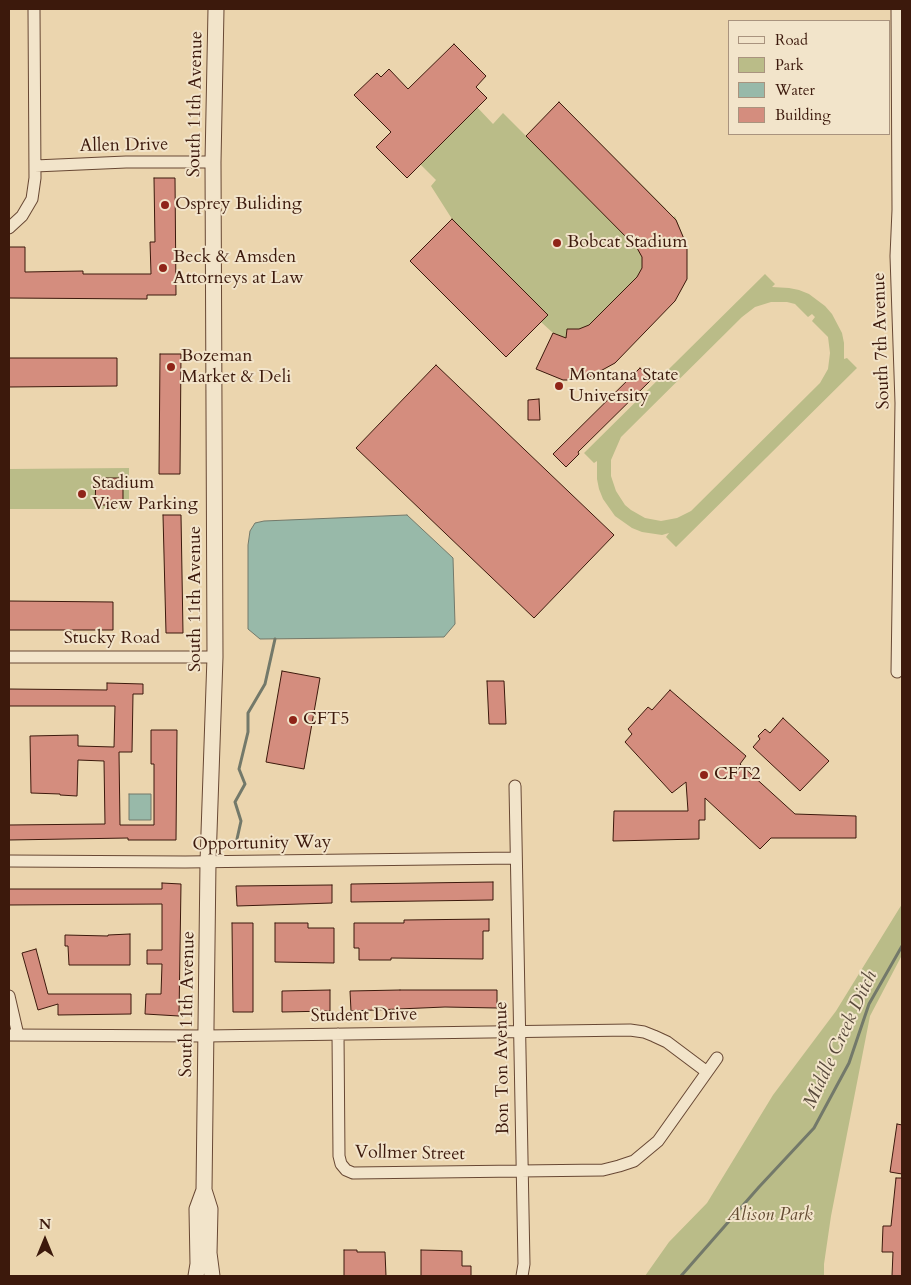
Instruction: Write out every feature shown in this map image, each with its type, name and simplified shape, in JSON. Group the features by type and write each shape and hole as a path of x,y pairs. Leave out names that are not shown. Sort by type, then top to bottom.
{"street":[{"path":"9,228 22,216 32,198 35,166 34,9"},
{"name":"South 11th Avenue","path":"212,1276 210,1209 204,1190 208,862 215,657 213,162 216,9"},
{"name":"South 7th Avenue","path":"897,9 898,210 896,256 901,402 897,672"},
{"name":"Allen Drive","path":"35,166 126,162 213,162"},
{"name":"Stucky Road","path":"9,657 215,657"},
{"name":"Bon Ton Avenue","path":"516,786 524,1264 522,1276"},
{"name":"Opportunity Way","path":"9,861 208,862 516,858"},
{"path":"9,996 13,1035"},
{"name":"Student Drive","path":"13,1035 206,1036 630,1030 644,1032 667,1042 707,1072"},
{"name":"Vollmer Street","path":"338,1034 339,1156 341,1164 346,1170 352,1173 522,1172"},
{"path":"522,1172 603,1170 634,1161 658,1142 717,1058"},
{"name":"South 11th Avenue","path":"196,1276 198,1264 197,1209 204,1190"}],"green space":[{"name":"Bobcat Stadium","path":"559,102 666,209 642,232 650,240 675,216 687,246 687,279 675,301 615,363 584,380 563,380 536,369 553,333 541,322 506,357 410,261 452,219 431,186 436,180 420,164 477,107 493,124 503,113 526,136"},
{"path":"765,274 775,284 772,287 799,290 809,294 825,306 832,314 842,333 844,359 847,358 857,368 676,547 666,537 669,533 662,535 642,532 632,528 615,516 603,499 599,489 597,461 594,463 584,453","holes":["771,302 795,304 808,317 812,314 815,317 812,321 828,337 830,353 828,369 820,383 691,511 677,518 661,521 645,518 631,510 625,505 616,491 611,476 611,460 621,437 742,317 755,307"]},
{"path":"129,468 129,509 9,509 9,469"},
{"name":"Alison Park","path":"902,904 902,955 870,1016 831,1216 824,1276 645,1276 669,1242 707,1203 773,1095 836,1011"}],"water":[{"path":"407,515 453,558 455,624 444,637 260,639 248,629 248,545 250,531 255,523 264,521"},
{"path":"129,794 151,794 151,820 129,820"}],"building":[{"path":"454,44 486,76 476,87 487,98 407,178 376,147 391,132 354,95 377,73 381,77 389,69 408,89"},
{"path":"559,102 676,220 687,246 687,279 675,301 615,363 584,380 563,380 536,369 553,333 566,338 567,329 579,329 589,325 637,277 642,268 642,257 637,248 526,136"},
{"path":"154,178 175,178 176,295 147,295 147,299 9,298 9,247 25,247 25,272 83,271 83,274 151,274 150,242 155,242"},
{"path":"452,219 548,315 506,357 410,261"},
{"path":"160,354 181,354 180,474 159,474"},
{"path":"9,358 117,358 117,386 9,387"},
{"path":"436,365 614,535 534,618 356,448"},
{"path":"640,368 652,379 578,452 579,454 566,467 553,454"},
{"path":"539,399 540,420 528,420 528,400"},
{"path":"96,478 123,478 123,505 95,505"},
{"path":"163,515 181,515 183,633 166,633"},
{"path":"9,601 113,602 113,630 9,630"},
{"name":"CFT5","path":"282,671 320,678 304,769 266,762"},
{"path":"487,681 504,681 506,724 489,724"},
{"path":"107,683 143,684 143,694 133,694 132,752 119,752 120,825 154,825 154,764 151,764 151,730 177,730 176,840 128,840 128,838 9,840 9,825 105,824 104,761 78,760 77,796 31,793 30,736 78,735 78,746 114,747 115,706 9,706 9,689 107,690"},
{"name":"CFT2","path":"670,690 746,756 740,764 795,814 856,816 856,838 771,838 760,849 705,798 705,820 699,820 699,839 613,841 614,811 688,811 686,782 672,793 625,742 632,734 628,729 648,707 652,710"},
{"path":"783,718 829,761 800,791 753,747 760,739 758,736 765,729 770,733"},
{"path":"493,882 493,900 351,902 351,884"},
{"path":"162,883 181,884 179,1016 145,1014 146,994 161,994 162,964 147,964 147,950 162,950 162,904 9,905 9,889 162,889"},
{"path":"332,885 332,903 237,906 236,886"},
{"path":"489,919 489,931 483,931 483,959 391,958 391,960 359,960 359,948 354,948 354,923 404,923 404,920"},
{"path":"232,923 253,923 253,1012 233,1012"},
{"path":"275,923 308,923 308,928 334,928 334,963 275,962"},
{"path":"130,934 130,965 69,965 68,946 65,946 65,935 108,936"},
{"path":"36,949 48,994 131,994 131,1014 58,1015 58,1004 38,1010 22,953"},
{"path":"330,990 330,1011 282,1012 282,991"},
{"path":"497,990 497,1008 445,1007 351,1011 350,991"},
{"path":"897,1124 902,1125 902,1174 890,1172"},
{"path":"896,1178 902,1178 902,1276 892,1276 893,1252 882,1252 883,1226 891,1226"},
{"path":"344,1250 385,1252 386,1276 344,1276"},
{"path":"421,1250 462,1251 462,1266 471,1266 471,1276 421,1276"}],"waterway":[{"path":"235,848 241,821 235,802 245,784 239,769 248,732 248,713 265,684 275,639"},
{"name":"Middle Creek Ditch","path":"681,1276 814,1128 849,1063 869,1004 902,946"}],"place":[{"name":"Osprey Buliding","path":"165,205"},
{"name":"Bobcat Stadium","path":"557,243"},
{"name":"Beck & Amsden Attorneys at Law","path":"163,268"},
{"name":"Bozeman Market & Deli","path":"171,367"},
{"name":"Montana State University","path":"559,386"},
{"name":"Stadium View Parking","path":"82,494"},
{"name":"CFT5","path":"293,720"},
{"name":"CFT2","path":"704,775"}]}
